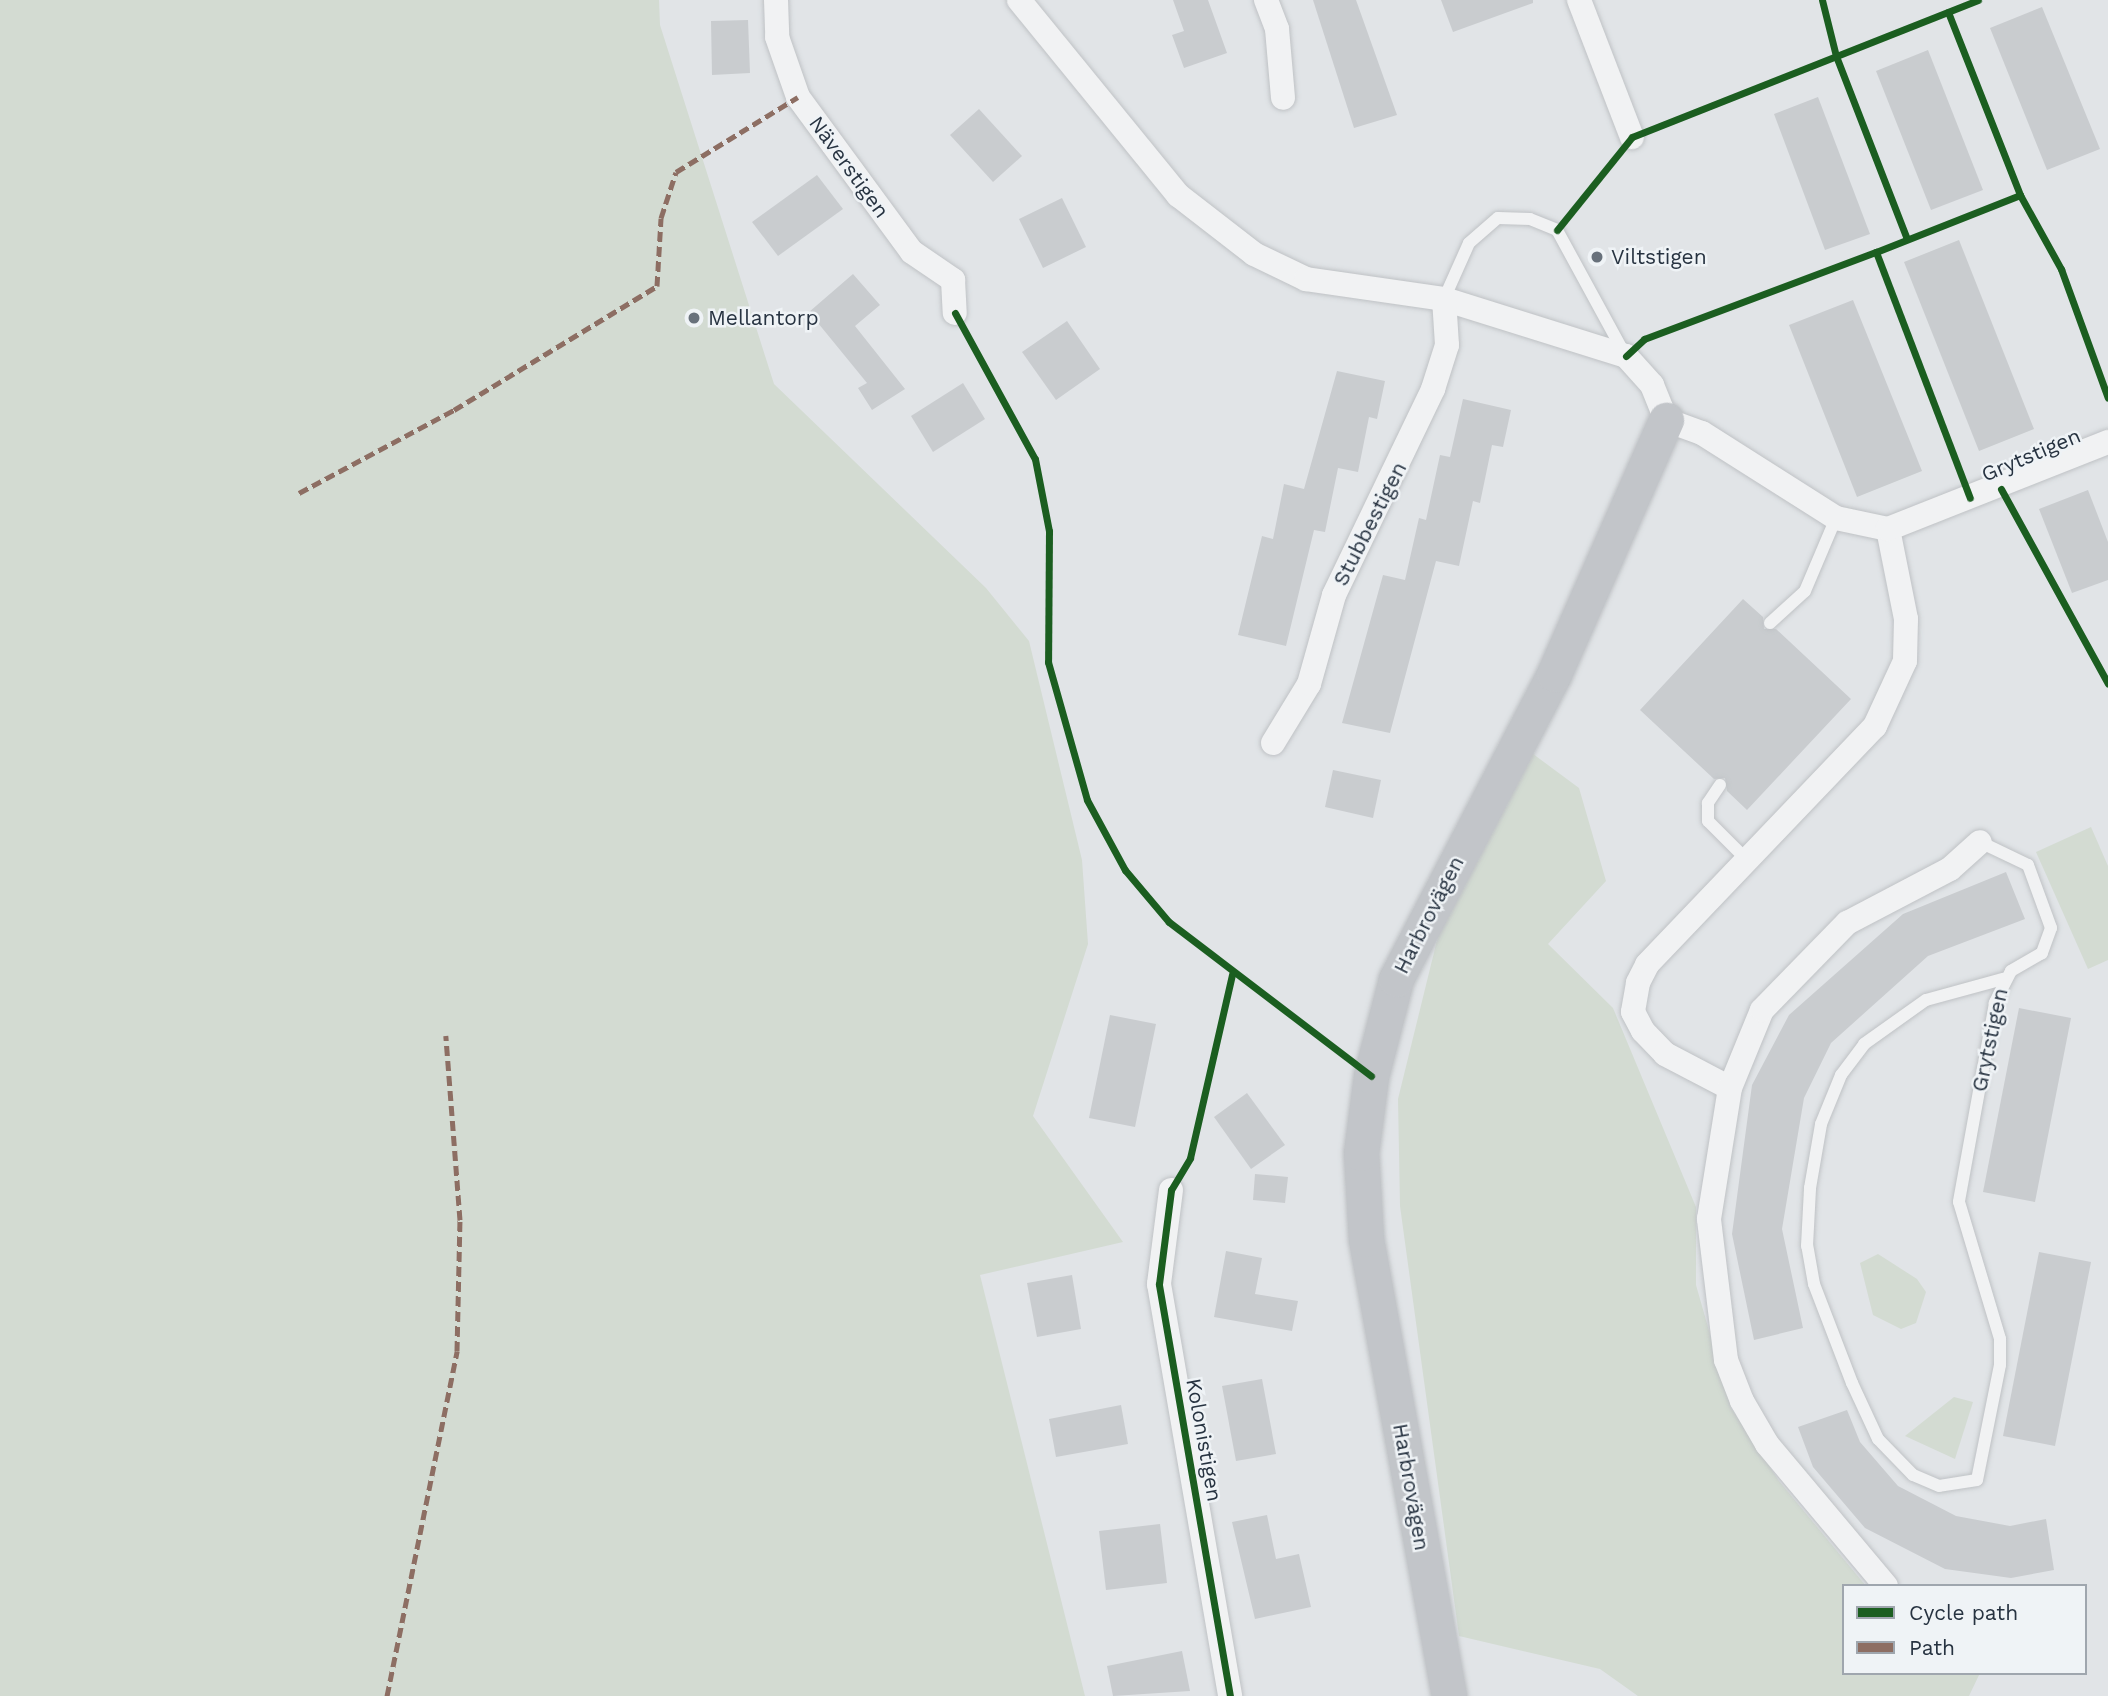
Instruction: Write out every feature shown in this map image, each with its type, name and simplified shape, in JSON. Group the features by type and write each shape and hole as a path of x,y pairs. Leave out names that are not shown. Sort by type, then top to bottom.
{"street":[{"name":"Näverstigen","path":"776,0 777,37 798,97 912,252 953,280 955,313"},
{"path":"1019,0 1178,195 1206,221 1254,254 1306,279 1444,299 1626,356 1652,386 1666,420 1702,433 1836,518 1888,529 1906,619 1905,661 1896,686 1875,726 1749,863 1647,965 1633,1012 1665,1054 1730,1088"},
{"path":"1266,0 1277,29 1283,98"},
{"path":"1578,0 1632,136"},
{"name":"Stubbestigen","path":"1273,743 1309,684 1334,595 1433,389 1447,345 1444,299"},
{"name":"Harbrovägen","path":"1449,1696 1366,1239 1361,1153 1371,1076 1396,979 1554,674 1666,420"},
{"name":"Grytstigen","path":"1888,529 2108,442"},
{"name":"Grytstigen","path":"1884,1584 1767,1444 1726,1360 1709,1219 1730,1088 1762,1010 1847,923 1950,869 1980,842"},
{"name":"Kolonistigen","path":"1171,1190 1158,1284 1230,1696"}],"lane":[{"path":"1444,299 1469,243 1498,218 1530,219 1557,230 1626,356"},
{"path":"1770,623 1805,591 1836,518"},
{"path":"1720,785 1708,803 1708,821 1749,863"},
{"name":"Grytstigen","path":"1980,842 2028,865 2049,915 2042,953 2003,979 1926,1000 1864,1044 1849,1065 1821,1124 1807,1246 1814,1284 1878,1439 1913,1475 1939,1486 1977,1480 2000,1339 1959,1202 2003,979"}],"shaded area":[{"path":"0,0 659,0 660,25 774,384 986,588 1029,641 1082,860 1088,944 1033,1116 1123,1242 980,1275 1085,1696 0,1696"},
{"path":"1525,748 1579,788 1606,881 1548,944 1613,1008 1696,1207 1696,1285 1731,1408 1779,1481 1864,1584 1842,1584 1842,1675 1979,1675 1969,1696 1638,1696 1600,1669 1459,1636 1400,1206 1398,1099 1440,928"},
{"path":"2091,827 2108,866 2108,960 2088,969 2036,852"},
{"path":"1878,1254 1917,1279 1926,1292 1916,1323 1901,1329 1873,1315 1860,1263"},
{"path":"1954,1397 1973,1402 1955,1459 1905,1436"}],"building":[{"path":"1173,0 1208,0 1227,53 1184,68 1172,35 1184,31"},
{"path":"1313,0 1356,0 1397,115 1354,128"},
{"path":"1441,0 1533,0 1533,3 1453,32"},
{"path":"2042,7 2100,149 2047,170 1990,28"},
{"path":"748,20 750,73 712,75 711,21"},
{"path":"1928,50 1983,190 1931,210 1876,71"},
{"path":"1818,97 1870,234 1825,250 1774,114"},
{"path":"979,109 1022,156 993,182 950,135"},
{"path":"817,175 843,209 778,256 752,222"},
{"path":"1062,198 1086,247 1043,268 1019,219"},
{"path":"1959,240 2034,429 1979,451 1904,262"},
{"path":"853,274 880,305 855,326 905,389 872,410 858,388 867,383 809,312"},
{"path":"1853,300 1922,471 1857,497 1789,325"},
{"path":"1067,321 1100,369 1056,400 1022,352"},
{"path":"1337,371 1385,381 1377,419 1369,417 1358,472 1338,468 1325,532 1314,530 1286,646 1238,635 1262,536 1273,539 1284,484 1304,489"},
{"path":"963,383 985,419 933,452 911,416"},
{"path":"1463,399 1511,410 1503,447 1492,445 1480,503 1473,501 1459,566 1436,561 1390,733 1342,723 1383,575 1405,580 1419,518 1426,520 1440,455 1450,457"},
{"path":"2088,490 2108,542 2108,580 2072,593 2039,509"},
{"path":"1743,599 1763,617 1764,629 1776,629 1851,699 1747,810 1727,791 1725,778 1714,779 1640,710"},
{"path":"1333,770 1381,780 1373,818 1325,807"},
{"path":"2006,872 2025,919 1928,956 1831,1043 1804,1098 1782,1229 1803,1328 1754,1340 1732,1234 1752,1085 1789,1015 1903,914"},
{"path":"2019,1008 2071,1018 2035,1202 1983,1192"},
{"path":"1110,1015 1156,1024 1135,1127 1089,1118"},
{"path":"1247,1093 1285,1145 1251,1169 1214,1117"},
{"path":"1255,1174 1288,1177 1285,1203 1253,1200"},
{"path":"1226,1251 1262,1258 1255,1294 1298,1301 1292,1331 1214,1317"},
{"path":"2039,1252 2091,1262 2055,1446 2003,1436"},
{"path":"1072,1275 1081,1329 1037,1337 1027,1283"},
{"path":"1262,1379 1276,1454 1236,1461 1222,1386"},
{"path":"1121,1405 1128,1444 1056,1457 1049,1419"},
{"path":"1847,1410 1860,1442 1898,1486 1956,1516 2010,1526 2046,1519 2054,1570 2011,1578 1945,1569 1865,1528 1813,1467 1798,1427"},
{"path":"1267,1515 1276,1559 1299,1554 1311,1607 1255,1619 1232,1522"},
{"path":"1160,1524 1167,1583 1106,1590 1099,1531"},
{"path":"1182,1651 1190,1691 1113,1696 1107,1666"}],"marked path":[{"path":"299,493 454,410 657,286 661,218 676,172 798,97"},
{"path":"387,1696 457,1351 460,1220 446,1036"}],"cycle path":[{"path":"1822,0 1836,56 1907,239"},
{"path":"1557,230 1632,137 1978,0"},
{"path":"1948,12 2020,195"},
{"path":"1876,252 2020,195 2061,269 2108,398"},
{"path":"1626,356 1644,339 1876,252 1970,498"},
{"path":"955,313 1035,459 1049,531 1048,662 1087,800 1125,870 1169,922 1371,1076"},
{"path":"2001,489 2108,684"},
{"path":"1230,1696 1159,1284 1171,1190 1190,1158 1232,974"}],"place":[{"name":"Viltstigen","path":"1597,257"},
{"name":"Mellantorp","path":"694,318"}]}
